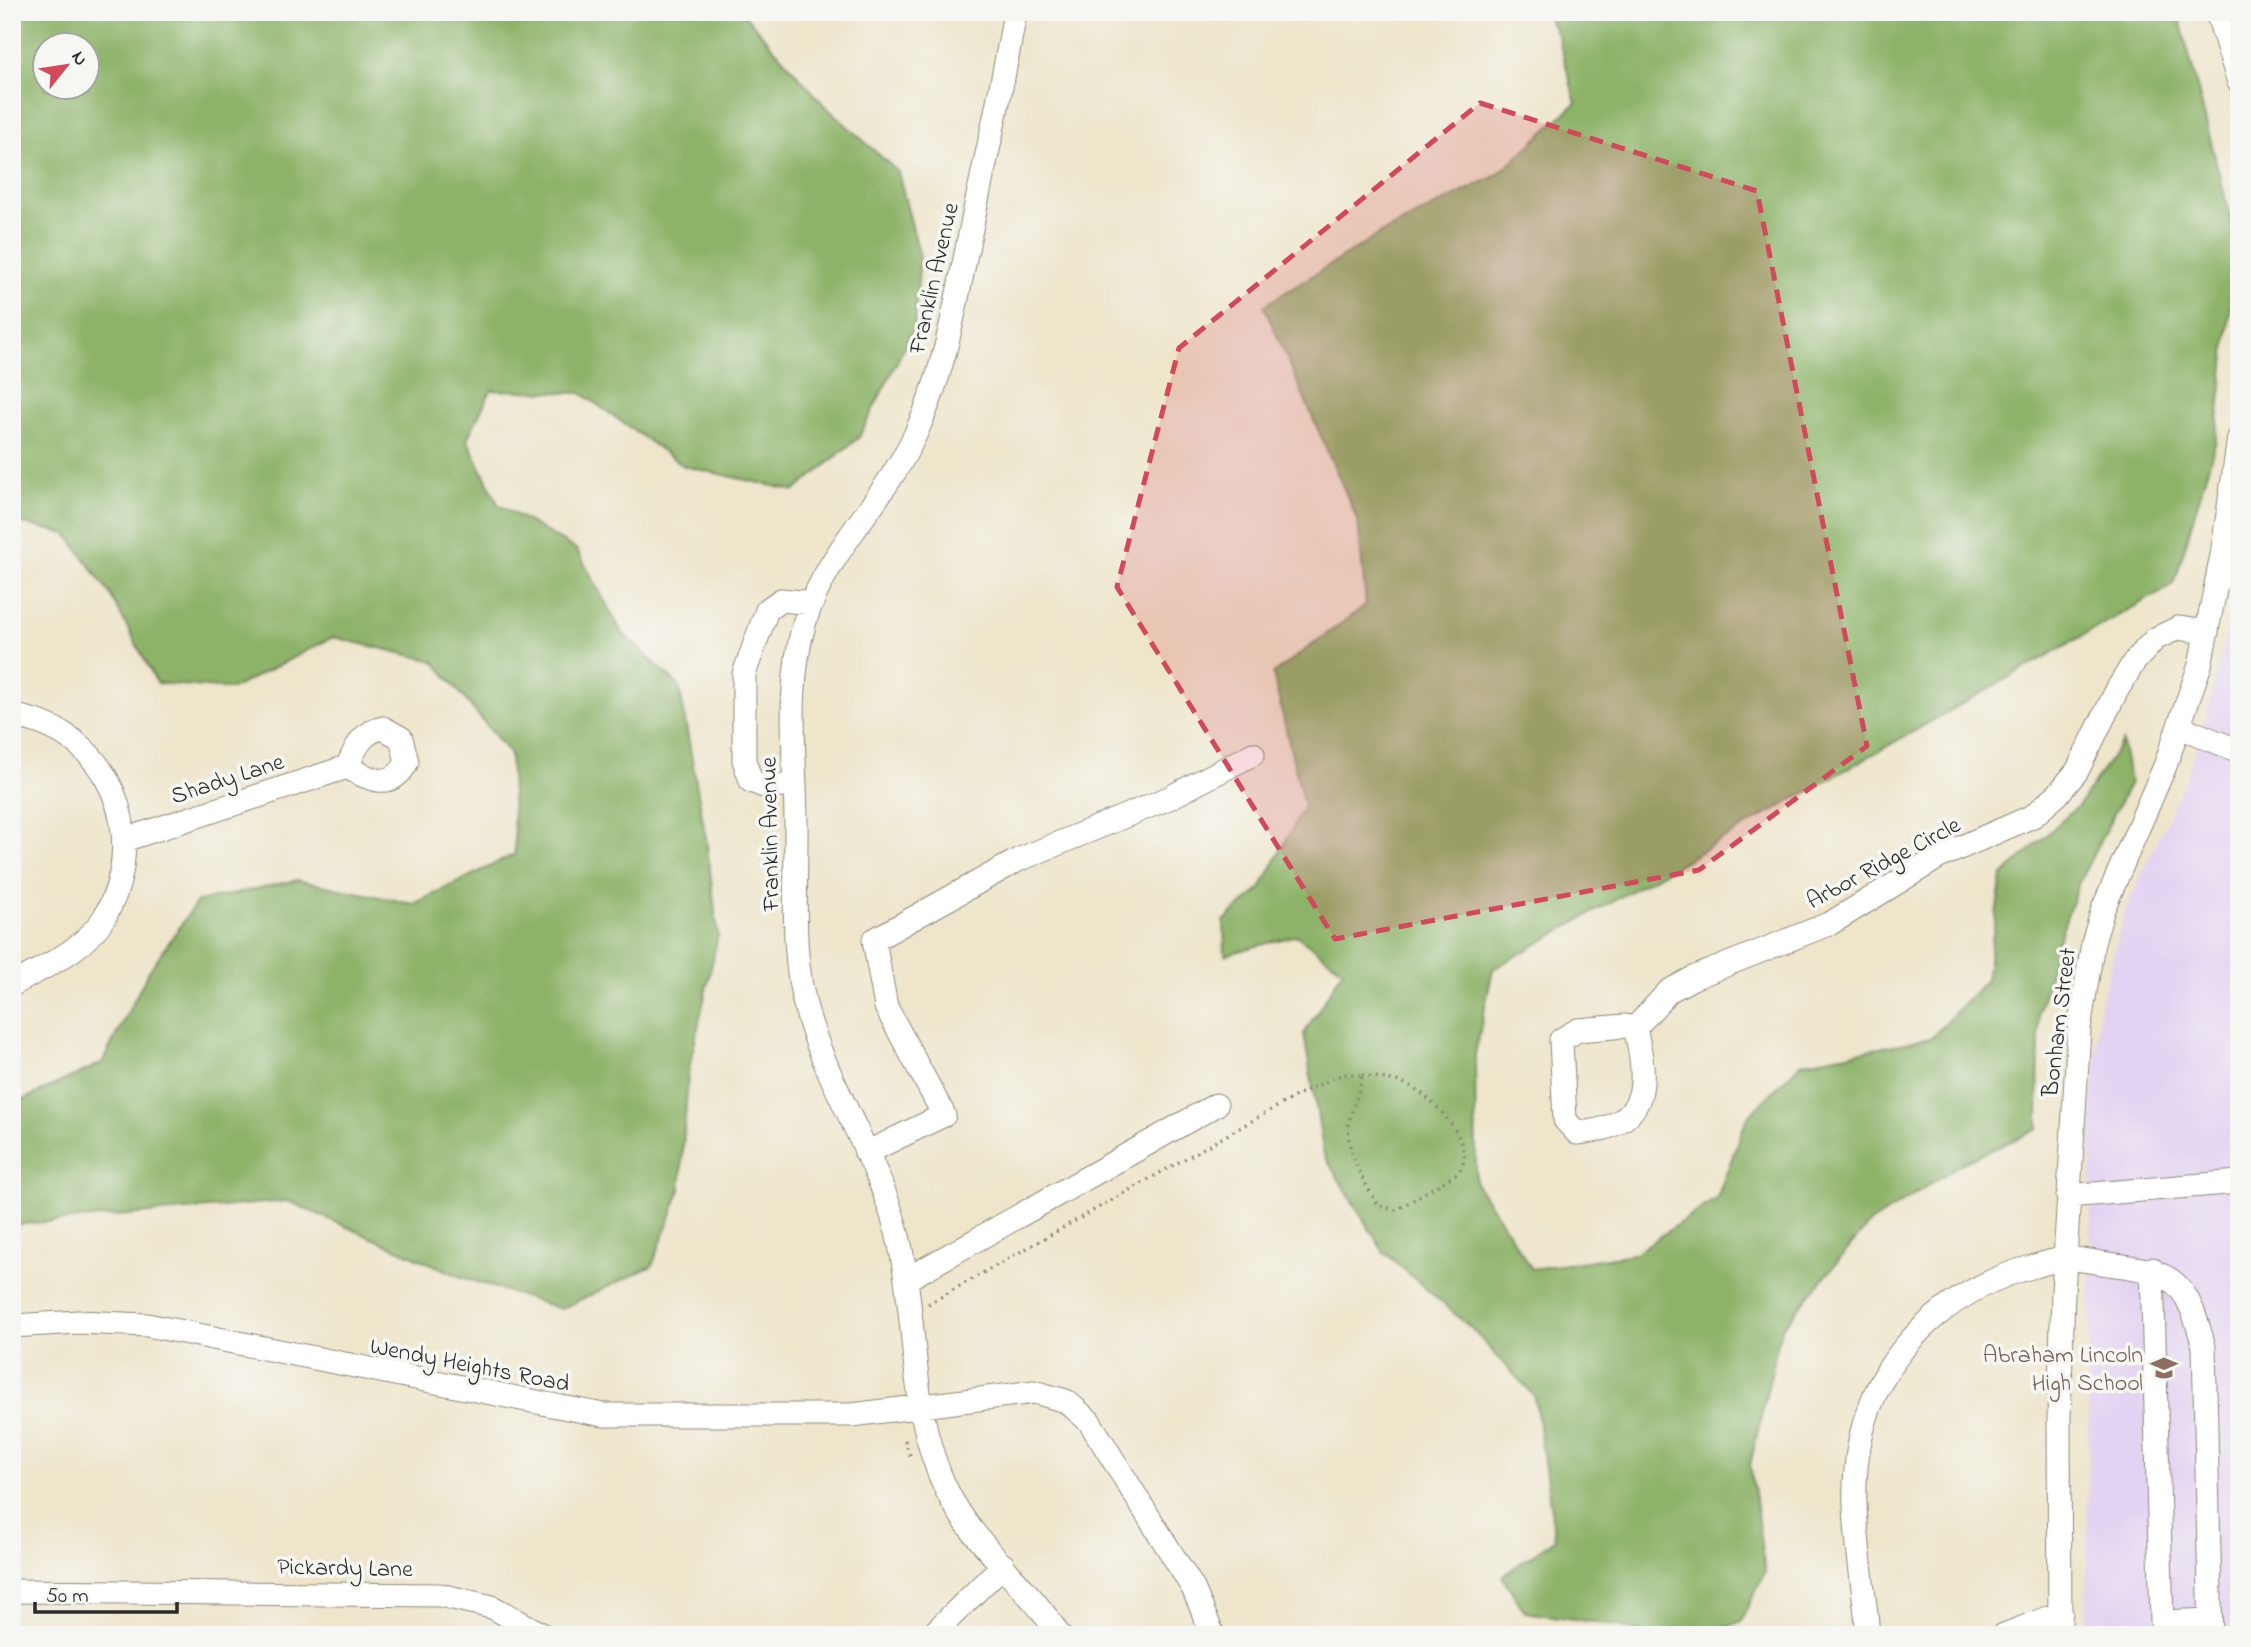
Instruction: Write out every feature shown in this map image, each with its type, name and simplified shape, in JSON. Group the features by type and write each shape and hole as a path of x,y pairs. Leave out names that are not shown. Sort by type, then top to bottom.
{"street":[{"name":"Franklin Avenue","path":"1015,12 949,335 930,399 903,459 827,572 812,603 798,649 794,675 796,901 804,999 820,1051 896,1225 907,1279 921,1408 930,1449 949,1495 974,1532 1035,1600 1059,1635"},
{"path":"2217,12 2239,82"},
{"name":"Bonham Street","path":"2061,1624 2059,1418 2068,1196 2079,1029 2093,943 2119,866 2180,727 2207,632 2222,555 2239,438"},
{"path":"795,786 764,786 751,781 744,760 744,674 767,610 782,600 812,603"},
{"name":"Arbor Ridge Circle","path":"1635,1028 1669,991 1693,978 1831,923 1939,857 2033,816 2059,794 2077,771 2117,690 2134,662 2155,639 2178,628 2207,632"},
{"path":"12,716 45,724 69,738 88,754 107,779 117,801 125,861 121,880 104,917 71,952 12,985"},
{"path":"2180,727 2239,751"},
{"path":"866,1153 944,1115 886,1007 874,940 1018,860 1169,798 1253,754"},
{"name":"Shady Lane","path":"124,840 347,766"},
{"path":"1617,1026 1635,1028 1640,1047 1642,1091 1635,1110 1612,1128 1577,1133 1565,1120 1561,1040 1578,1030 1617,1026"},
{"path":"907,1279 1216,1105"},
{"path":"2068,1196 2239,1182"},
{"path":"1868,1635 1855,1522 1853,1469 1870,1408 1882,1381 1907,1344 1936,1315 1968,1292 2003,1275 2065,1259 2152,1269 2178,1286 2193,1306 2204,1347 2210,1627 2162,1622 2152,1269"},
{"name":"Wendy Heights Road","path":"12,1326 78,1322 147,1325 603,1415 852,1415 1034,1392 1066,1401 1089,1421 1193,1588 1213,1635"},
{"path":"932,1635 1003,1565"},
{"name":"Pickardy Lane","path":"12,1591 440,1595 492,1607 543,1635"},
{"path":"2004,1635 2061,1624"}],"path":[{"path":"910,1311 939,1298 1303,1091 1344,1074 1362,1075 1401,1083 1426,1095 1449,1121 1463,1150 1464,1163 1458,1173 1396,1210 1380,1206 1367,1186 1349,1139 1350,1119 1360,1094 1362,1075"}],"highlighted area":[{"path":"1480,103 1757,191 1867,746 1699,870 1335,939 1117,587 1179,348"}],"shaded area":[{"name":"Abraham Lincoln High School","path":"2239,575 2239,1635 2086,1635 2092,1101 2100,1003 2126,909 2186,778 2208,711"}],"green space":[{"path":"23,12 742,12 824,105 898,172 920,257 914,328 859,437 795,491 684,466 581,393 491,390 467,439 498,504 577,550 622,633 679,686 706,839 718,935 688,1073 680,1191 652,1266 561,1309 459,1276 288,1201 12,1225 12,1105 102,1063 149,971 197,902 297,880 414,904 515,854 510,754 434,661 333,637 232,689 157,683 110,594 67,534 12,521 12,24"},
{"path":"1545,12 2178,12 2237,244 2216,440 2174,584 1493,969 1475,1054 1476,1183 1532,1269 1634,1254 1717,1198 1747,1118 1801,1063 1931,1038 1986,980 2002,876 2079,805 2122,742 2130,782 2079,882 2059,938 2039,1012 2038,1129 1962,1163 1869,1224 1781,1329 1750,1465 1765,1572 1741,1621 1711,1635 1648,1635 1616,1625 1525,1612 1502,1576 1555,1539 1535,1397 1471,1328 1383,1251 1324,1155 1304,1034 1343,970 1296,935 1225,955 1224,921 1261,888 1304,806 1273,674 1366,605 1358,521 1264,306 1381,233 1497,175 1576,103 1558,36"}],"place":[{"name":"Abraham Lincoln High School","path":"2164,1368"}]}
